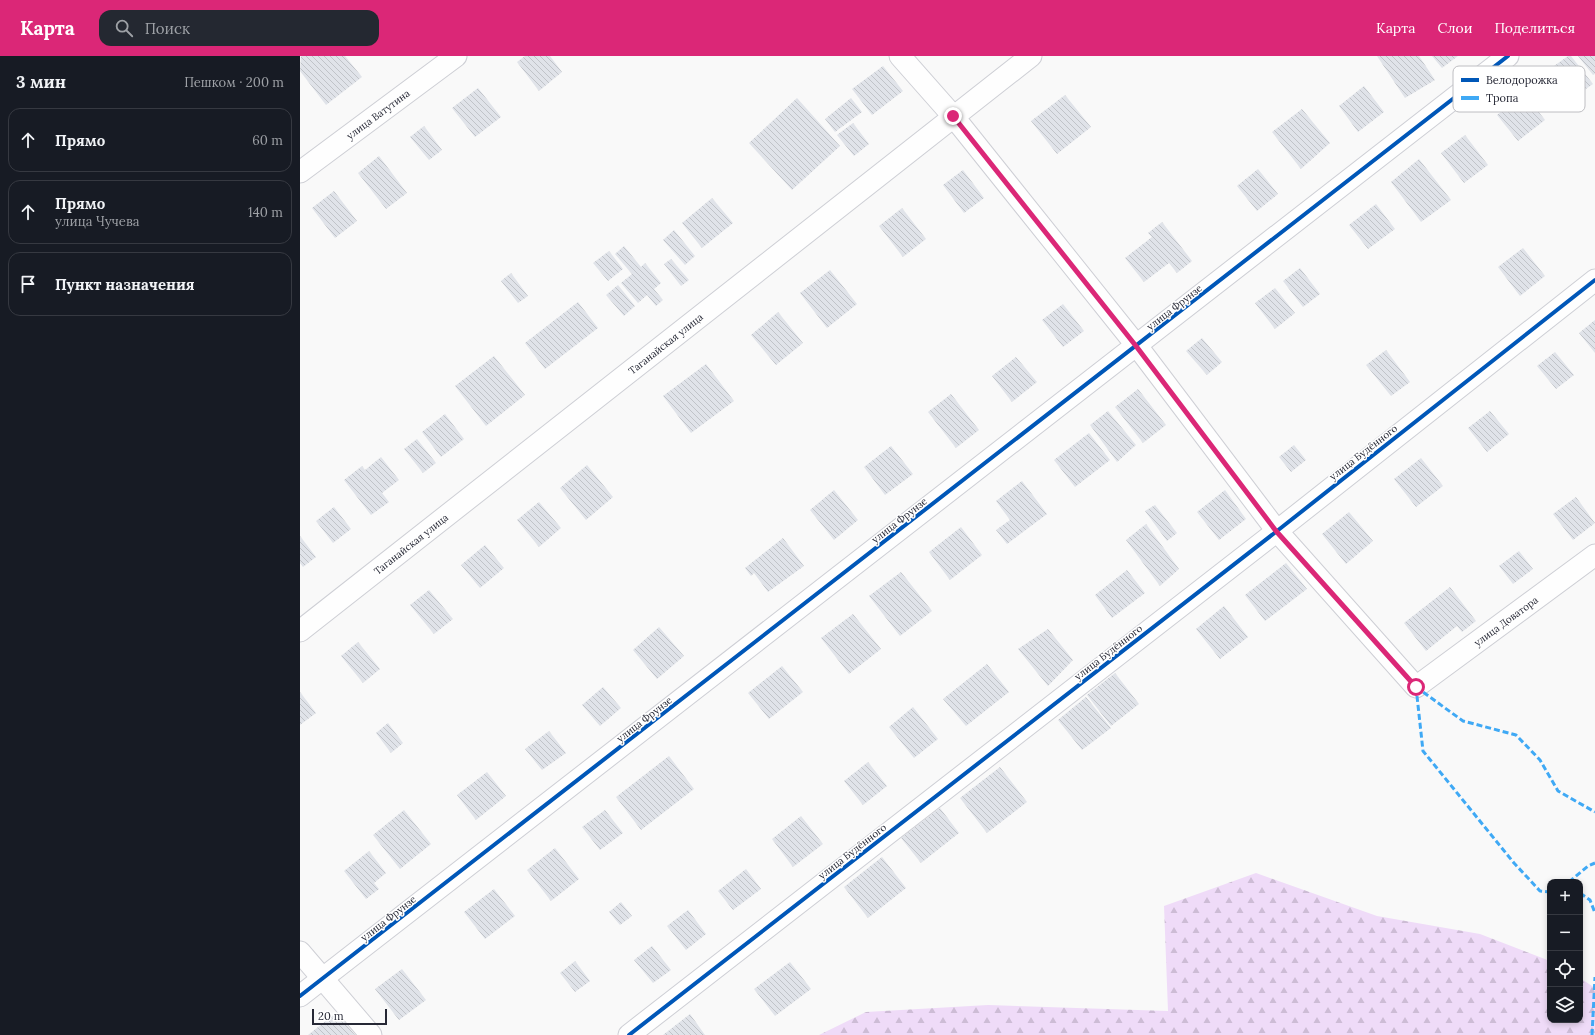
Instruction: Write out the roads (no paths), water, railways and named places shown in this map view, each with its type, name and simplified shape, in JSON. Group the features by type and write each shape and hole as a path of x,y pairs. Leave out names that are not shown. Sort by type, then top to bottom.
{"street":[{"name":"улица Ватутина","path":"300,172 456,56"},
{"path":"900,56 953,116 1136,346 1276,531"},
{"name":"Таганайская улица","path":"300,631 1031,56"},
{"name":"улица Фрунзе","path":"1495,66 1508,56"},
{"name":"улица Фрунзе","path":"300,996 1453,99"},
{"name":"улица Будённого","path":"629,1035 1276,531 1595,280"},
{"name":"улица Доватора","path":"1276,531 1416,687 1595,554"},
{"path":"300,952 371,1035"}]}
